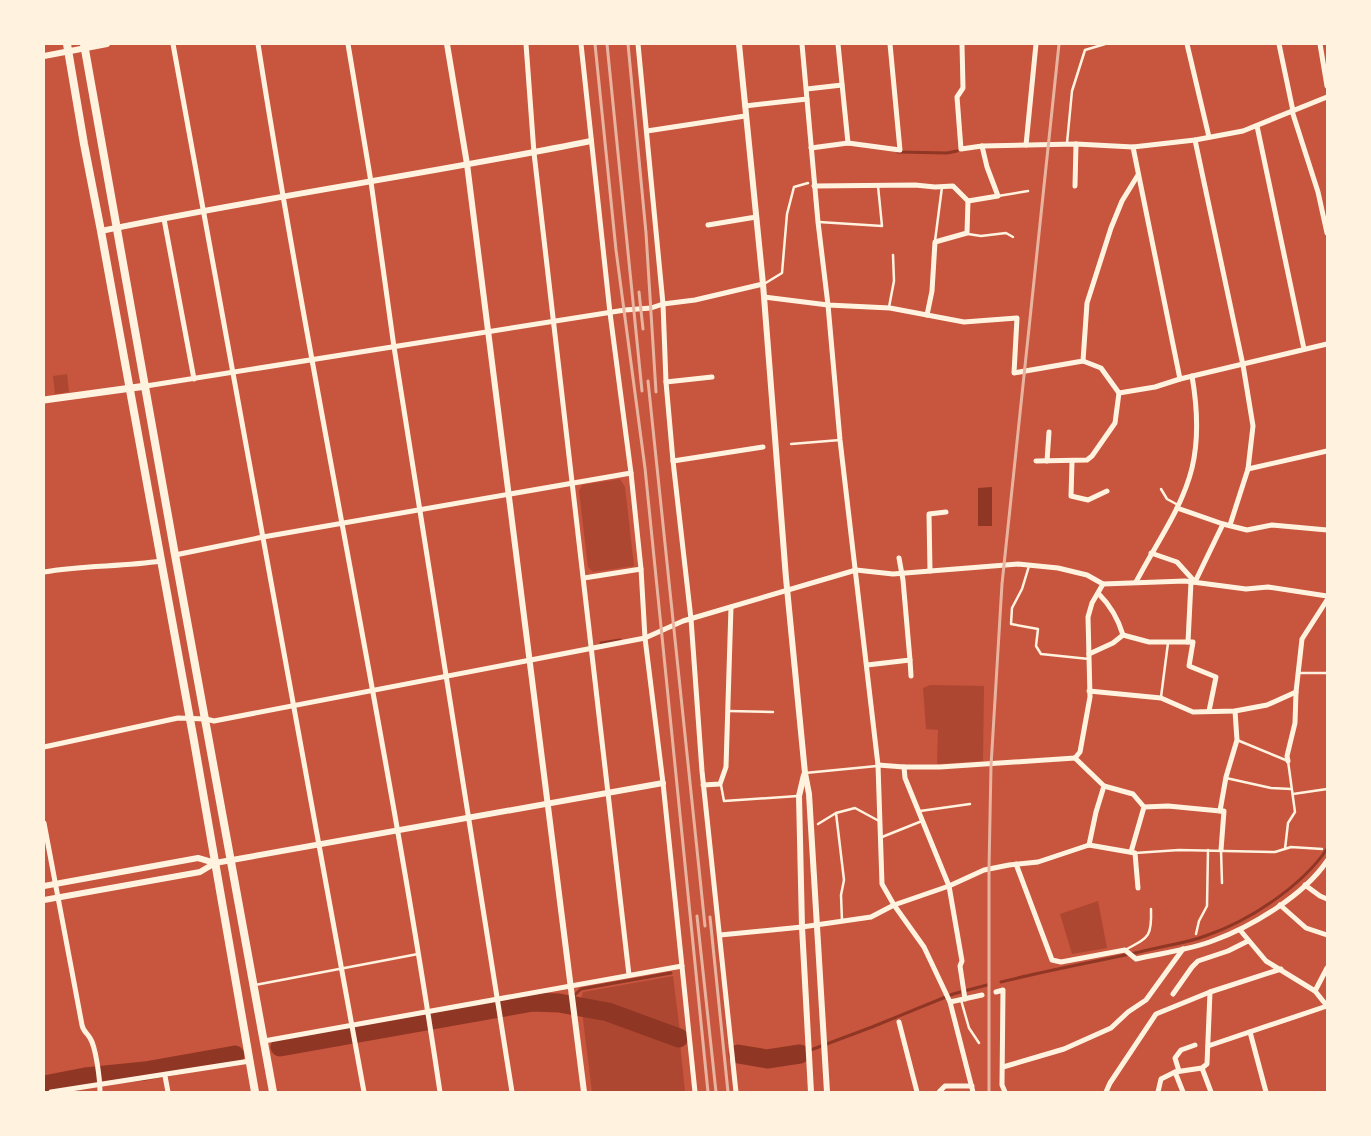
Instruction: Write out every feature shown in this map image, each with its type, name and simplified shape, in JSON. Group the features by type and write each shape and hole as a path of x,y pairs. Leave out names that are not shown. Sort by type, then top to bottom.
{"highway":[{"path":"67,44 256,1092"},
{"path":"85,46 273,1092"}],"main road":[{"path":"44,400 146,386"}],"street":[{"path":"44,56 69,52 85,46 106,44"},
{"path":"174,44 364,1092"},
{"path":"258,44 282,196 373,691 431,1027 440,1092"},
{"path":"348,44 512,1092"},
{"path":"447,44 466,164 488,332 528,661 584,1092"},
{"path":"526,44 534,152 629,975"},
{"path":"580,44 610,313 631,473 641,569 645,638 663,783 695,1092"},
{"path":"638,44 662,304 673,461 691,619 704,785 736,1092"},
{"path":"739,44 763,284 804,774 809,794 827,1092"},
{"path":"802,44 814,186 828,305 840,440 878,765 882,884 894,905 924,946 944,990 949,1002 972,1089 945,1086 939,1092"},
{"path":"838,44 848,143"},
{"path":"811,148 848,143 900,150 890,44"},
{"path":"962,44 963,88 957,97 961,149 982,146 1067,144 1133,148 1195,140 1243,131 1327,97"},
{"path":"1026,145 1036,44"},
{"path":"1187,44 1209,137"},
{"path":"1279,44 1292,111 1318,192 1327,232"},
{"path":"1320,44 1327,86"},
{"path":"807,89 842,85"},
{"path":"744,106 807,99"},
{"path":"647,131 745,116"},
{"path":"1257,126 1304,349"},
{"path":"1195,140 1243,365 1253,426 1248,469 1230,525"},
{"path":"101,231 282,196 371,182 591,141"},
{"path":"1074,186 1076,144"},
{"path":"968,200 998,196 987,167 982,146"},
{"path":"1133,148 1180,379"},
{"path":"1083,361 1088,303 1111,228 1122,201 1138,175"},
{"path":"814,186 954,186 968,200 967,233 935,242 932,291 927,315"},
{"path":"708,226 756,217"},
{"path":"164,219 194,379"},
{"path":"146,386 625,310 651,308 662,304 694,300 763,284"},
{"path":"764,296 828,305 888,308 964,322 1017,318 1014,373 1083,361 1101,368 1119,393 1114,425 1092,456 1087,460 1072,462 1036,461"},
{"path":"1119,393 1155,387 1192,376 1327,344"},
{"path":"1136,582 1177,506 1192,468 1197,402 1192,376"},
{"path":"666,382 712,377"},
{"path":"1047,461 1049,432"},
{"path":"673,461 763,447"},
{"path":"1248,469 1327,451"},
{"path":"1072,462 1071,496 1088,500 1107,491"},
{"path":"175,555 508,493 631,473"},
{"path":"1177,506 1223,524 1247,530 1272,525 1327,530"},
{"path":"930,571 930,514 946,512"},
{"path":"1188,642 1193,582 1223,524"},
{"path":"1151,553 1177,562 1193,582"},
{"path":"899,558 903,580 911,676"},
{"path":"44,572 64,568 147,563 160,560"},
{"path":"44,746 178,718 214,721 645,638 691,619 856,570 901,573 1018,564 1058,568 1087,574 1103,584 1193,582 1246,590 1268,587 1327,596"},
{"path":"584,578 641,569"},
{"path":"878,765 904,768 940,767 1075,758 1080,752 1090,697 1088,616 1103,584"},
{"path":"1098,593 1110,605 1123,635"},
{"path":"1288,761 1287,756 1295,723 1296,692 1302,639 1327,600"},
{"path":"704,785 720,784 726,767 731,607"},
{"path":"1123,635 1149,642 1193,642 1189,666 1216,678 1209,711"},
{"path":"1089,656 1113,643 1123,635"},
{"path":"867,665 910,660"},
{"path":"1089,691 1161,698 1193,712 1235,711 1266,705 1296,692"},
{"path":"1220,811 1226,777 1237,740 1235,711"},
{"path":"1075,758 1104,786 1133,794 1144,806 1224,811 1221,850"},
{"path":"904,768 904,778 949,886 962,961 960,966 964,999"},
{"path":"804,774 799,796 802,927 811,1092"},
{"path":"44,900 200,872 215,863 663,783"},
{"path":"1089,845 1104,786"},
{"path":"1138,888 1133,852 1144,806"},
{"path":"44,824 83,1030 91,1039 98,1069 100,1092"},
{"path":"720,935 802,927 871,917 894,905 949,886 984,870 1038,862 1089,845 1133,852"},
{"path":"44,886 198,858 215,863"},
{"path":"1016,864 1052,960 1060,962 1127,951 1136,959 1214,941 1240,930 1280,905 1305,886 1327,861"},
{"path":"1305,886 1327,899"},
{"path":"1280,905 1306,928 1327,935"},
{"path":"1208,1046 1327,1006 1315,991 1281,968 1266,961 1240,930"},
{"path":"1174,994 1198,961 1228,951 1248,941"},
{"path":"1003,1067 1064,1049 1111,1028 1128,1012 1146,1000 1183,948"},
{"path":"264,1041 682,966"},
{"path":"1106,1092 1156,1014 1210,992 1281,968"},
{"path":"1315,991 1327,968"},
{"path":"996,992 1003,990 1002,1085 1005,1092"},
{"path":"1158,1092 1161,1079 1177,1072 1202,1068 1207,1064 1210,992"},
{"path":"949,1002 982,995"},
{"path":"899,1022 917,1092"},
{"path":"1250,1032 1266,1092"},
{"path":"1183,1092 1175,1058 1181,1050 1195,1045"},
{"path":"51,1092 100,1082 165,1076 250,1062"},
{"path":"1202,1068 1212,1092"},
{"path":"165,1076 168,1092"}],"lane":[{"path":"1067,144 1072,91 1085,50 1105,44"},
{"path":"763,284 782,273 787,214 794,187 808,183"},
{"path":"818,222 882,226 878,186"},
{"path":"935,242 942,187"},
{"path":"998,196 1028,191"},
{"path":"967,233 981,236 1006,233 1013,237"},
{"path":"888,308 894,281 893,255"},
{"path":"791,444 840,440"},
{"path":"1161,489 1167,498 1177,506"},
{"path":"1029,565 1022,588 1012,608 1011,624 1038,629 1036,646 1041,654 1089,656"},
{"path":"1161,698 1168,642"},
{"path":"1298,673 1327,673"},
{"path":"728,711 773,712"},
{"path":"1237,740 1288,761 1295,812 1288,822 1285,849"},
{"path":"804,774 878,765"},
{"path":"1226,777 1271,788 1291,788"},
{"path":"720,784 724,801 799,796"},
{"path":"1293,794 1327,789"},
{"path":"918,811 970,804"},
{"path":"818,824 836,813 858,808 880,822"},
{"path":"836,813 844,880 841,895 842,922"},
{"path":"880,838 922,821"},
{"path":"1133,852 1221,850 1275,852 1291,846 1322,848"},
{"path":"1196,934 1199,921 1207,906 1208,850"},
{"path":"1221,850 1222,883"},
{"path":"1127,951 1142,941 1150,932 1151,909"},
{"path":"254,985 418,954"},
{"path":"964,999 968,1028 979,1043"}],"shaded area":[{"path":"67,374 69,392 55,394 53,376"},
{"path":"620,479 625,487 634,566 593,572 588,567 579,491 582,485"},
{"path":"992,487 992,526 978,526 978,488"},
{"path":"930,685 984,686 983,761 937,764 938,730 926,729 923,688"},
{"path":"1098,901 1107,948 1072,954 1060,914"},
{"path":"673,976 680,1032 580,1002 583,992"},
{"path":"582,1011 608,1016 680,1043 685,1092 592,1092"}],"waterway":[{"path":"898,152 947,153 957,151"},
{"path":"601,643 620,640"},
{"path":"1001,982 1187,941 1222,930 1256,912 1289,889 1303,877 1327,849"},
{"path":"565,1004 581,989 671,973"},
{"path":"800,1054 953,994 987,985"},
{"path":"280,1047 533,1002 559,1003 608,1012 679,1038"},
{"path":"738,1054 767,1059 800,1054"},
{"path":"44,1085 85,1077 145,1071 235,1055"}],"railway":[{"path":"595,44 616,250 645,468 708,1092"},
{"path":"607,44 642,391"},
{"path":"628,44 646,233 656,392"},
{"path":"989,1092 991,766 1002,584 1059,44"},
{"path":"639,292 643,329"},
{"path":"648,381 705,926"},
{"path":"697,916 716,1092"},
{"path":"710,917 728,1092"}]}
